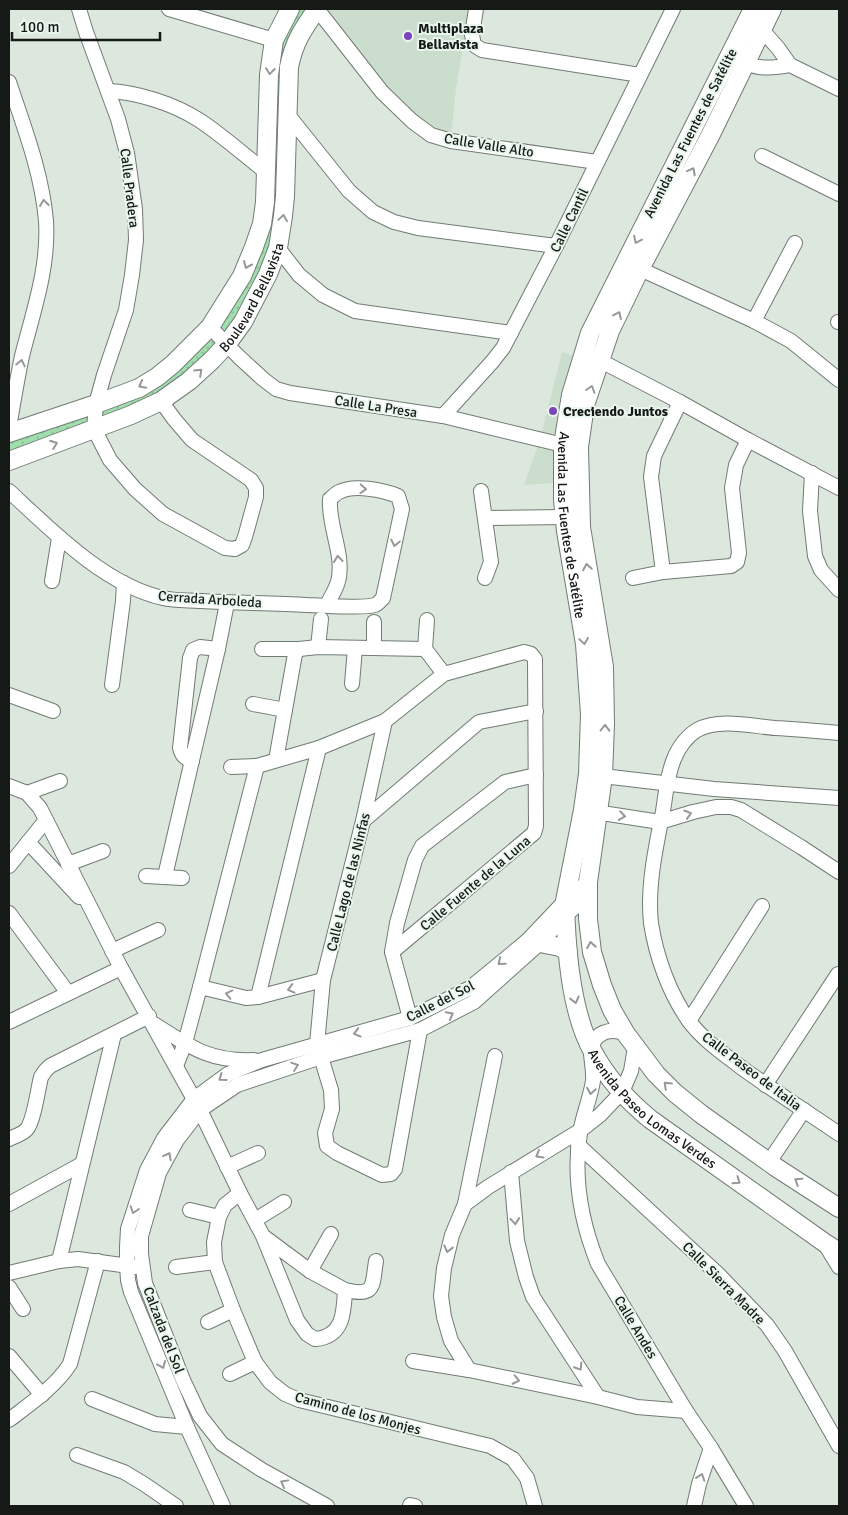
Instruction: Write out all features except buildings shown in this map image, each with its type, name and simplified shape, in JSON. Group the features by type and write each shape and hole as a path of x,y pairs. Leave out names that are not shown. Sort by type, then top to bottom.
{"main road":[{"name":"Boulevard Bellavista","path":"9,433 139,388 173,364 210,327 242,276 262,224 265,202 268,75 274,40 290,9"},
{"name":"Boulevard Bellavista","path":"9,461 131,415 161,401 189,382 227,344 243,322 268,274 278,248 284,216 288,84 292,52 297,39 317,9"},
{"name":"Avenida Las Fuentes de Satélite","path":"569,506 586,405 610,331 640,269 710,136 737,61 753,9"},
{"name":"Avenida Las Fuentes de Satélite","path":"566,908 585,876 596,775 585,644 563,445 571,396 590,333 692,127 737,61 762,30 772,9"},
{"path":"692,127 710,136"},
{"name":"Avenida Paseo Lomas Verdes","path":"585,876 592,952 602,985 612,1010 631,1041 656,1074 675,1093 701,1114 839,1208"},
{"name":"Avenida Paseo Lomas Verdes","path":"566,908 572,989 580,1021 591,1050 606,1074 635,1107 650,1119 832,1248"},
{"path":"540,943 560,947 568,952"}],"street":[{"name":"Calle Pradera","path":"80,9 118,119 127,153 135,209 136,240 126,310 96,404 94,429"},
{"path":"169,9 274,40"},
{"name":"Calle Valle Alto","path":"317,9 382,92 412,121 431,135 451,141 597,162"},
{"path":"476,9 472,35 474,45 482,50 640,75"},
{"name":"Calle Cantil","path":"443,416 503,348 556,246 673,9"},
{"path":"762,30 790,65 839,89"},
{"path":"737,61 772,69 790,65"},
{"path":"9,82 38,173 46,224 41,284 22,357 9,428"},
{"path":"108,91 122,91 135,94 182,111 200,120 266,172"},
{"path":"288,115 349,191 373,212 394,222 418,228 556,246"},
{"path":"762,156 839,194"},
{"path":"754,321 795,243"},
{"path":"278,248 310,285 323,295 355,310 511,333"},
{"path":"640,269 754,321 791,342 839,380"},
{"name":"Calle La Presa","path":"210,327 256,374 276,389 290,393 443,416 563,445"},
{"path":"584,352 839,488"},
{"path":"94,429 110,460 134,489 163,514 225,548 235,549 242,546 256,497 256,488 251,480 192,440 161,401"},
{"path":"663,572 651,477 654,456 680,402"},
{"path":"633,578 663,572 731,566 737,562 739,554 732,488 736,466 748,440"},
{"path":"812,473 810,511 815,556 821,570 839,590"},
{"name":"Cerrada Arboleda","path":"9,491 58,543 124,583 164,599 227,603 367,606 377,604 383,598 402,509 398,496 387,491 354,488 340,491 330,499 329,512 339,558 339,576 327,605"},
{"path":"481,491 491,562 485,578"},
{"path":"485,518 569,506"},
{"path":"52,581 58,543"},
{"path":"112,685 124,583"},
{"path":"165,876 227,603"},
{"path":"318,647 321,618"},
{"path":"231,766 257,766 319,748 386,721 444,674 425,649 427,620"},
{"path":"374,622 374,648"},
{"path":"192,761 181,754 180,748 190,658 193,650 200,647 218,649"},
{"path":"262,649 318,647 425,649"},
{"path":"352,684 355,648"},
{"path":"276,760 295,654 299,649"},
{"name":"Calle Fuente de la Luna","path":"392,952 534,833 536,826 535,659 531,654 524,652 444,674"},
{"path":"9,695 54,711"},
{"path":"253,704 286,710"},
{"path":"363,821 479,722 536,711"},
{"name":"Calle Lago de las Ninfas","path":"319,1051 324,980 386,721"},
{"name":"Calle Paseo de Italia","path":"839,733 718,724 706,726 685,740 674,759 667,784 650,891 651,922 654,938 664,971 681,1009 689,1021 720,1052 765,1085 839,1134"},
{"path":"258,997 319,748"},
{"path":"176,1066 185,1044 257,766"},
{"path":"410,1018 392,952 397,923 415,860 422,846 505,782 536,775"},
{"path":"596,775 714,789 839,798"},
{"path":"27,793 60,781"},
{"path":"9,786 27,793 34,800 46,820 120,968 151,1019 197,1104 240,1193 264,1236 297,1320 307,1334 315,1339 324,1339 336,1331 345,1305 345,1290"},
{"path":"714,789 716,807"},
{"path":"591,811 660,822 716,807 731,807 741,810 801,846 839,872"},
{"path":"9,866 46,820"},
{"path":"28,842 91,911"},
{"path":"68,864 103,851"},
{"path":"146,876 182,878"},
{"name":"Calle del Sol","path":"319,1051 420,1030 474,1002 540,943 566,908 585,876"},
{"path":"689,1021 762,906"},
{"name":"Calle del Sol","path":"319,1051 410,1018 470,988 566,908"},
{"path":"9,913 68,993"},
{"path":"112,951 158,930"},
{"path":"9,1022 120,968"},
{"path":"765,1085 838,974"},
{"path":"200,987 246,998 258,997 324,980"},
{"path":"9,1139 27,1129 44,1071 50,1066 114,1034 151,1019"},
{"path":"151,1019 185,1044 204,1054 239,1061 262,1060"},
{"path":"319,1051 331,1090 332,1108 325,1133 327,1146 337,1153 382,1175 391,1174 395,1169 420,1030"},
{"path":"465,1204 488,1186 581,1130 600,1116 622,1092 631,1070 631,1041 615,1030 604,1032 595,1040 591,1050"},
{"path":"59,1261 114,1034"},
{"name":"Calle Andes","path":"591,1050 593,1079 578,1145 579,1189 588,1240 598,1264 686,1411 712,1448 746,1506"},
{"name":"Calzada del Sol","path":"223,1506 187,1427 131,1292 127,1265 128,1229 147,1170 164,1138 228,1074 262,1060 319,1051"},
{"name":"Calzada del Sol","path":"319,1051 197,1104 159,1173 141,1236 143,1268 149,1296 200,1416 222,1444 262,1470 327,1506"},
{"path":"468,1370 452,1341 444,1317 441,1296 444,1268 452,1235 465,1204 495,1056"},
{"path":"769,1162 804,1110"},
{"name":"Calle Sierra Madre","path":"578,1145 720,1276 767,1325 786,1351 839,1446"},
{"path":"227,1167 258,1153"},
{"path":"9,1204 82,1164"},
{"path":"511,1172 517,1241 526,1277 534,1298 598,1397"},
{"name":"Camino de los Monjes","path":"240,1193 226,1205 219,1217 214,1242 215,1262 255,1362 270,1382 285,1394 299,1400 490,1446 513,1458 527,1478 535,1506"},
{"path":"255,1220 284,1202"},
{"path":"190,1210 219,1217"},
{"path":"310,1271 331,1234"},
{"path":"264,1236 310,1271 345,1290 360,1294 372,1287 376,1261"},
{"path":"832,1248 839,1267"},
{"path":"9,1273 59,1261 78,1259 143,1268"},
{"path":"9,1420 42,1395 65,1373 70,1364 98,1261"},
{"path":"176,1267 215,1262"},
{"path":"9,1287 23,1309"},
{"path":"208,1322 233,1310"},
{"path":"9,1356 42,1395"},
{"path":"413,1361 468,1370 638,1407 686,1411"},
{"path":"230,1374 255,1362"},
{"path":"92,1399 155,1424 187,1427"},
{"path":"694,1506 699,1484 712,1448"},
{"path":"77,1454 124,1472 176,1506"}],"shaded area":[{"name":"Multiplaza Bellavista","path":"323,9 469,9 456,89 451,137 435,132 399,104"},
{"path":"562,352 577,357 558,439 541,435"},
{"path":"538,445 554,451 554,483 524,485"}],"green space":[{"path":"294,9 311,9 296,33 288,115 268,274 189,381 9,461 9,433 139,387 194,344 254,248 272,73"}],"place":[{"name":"Multiplaza Bellavista","path":"408,36"},
{"name":"Creciendo Juntos","path":"553,411"}]}
